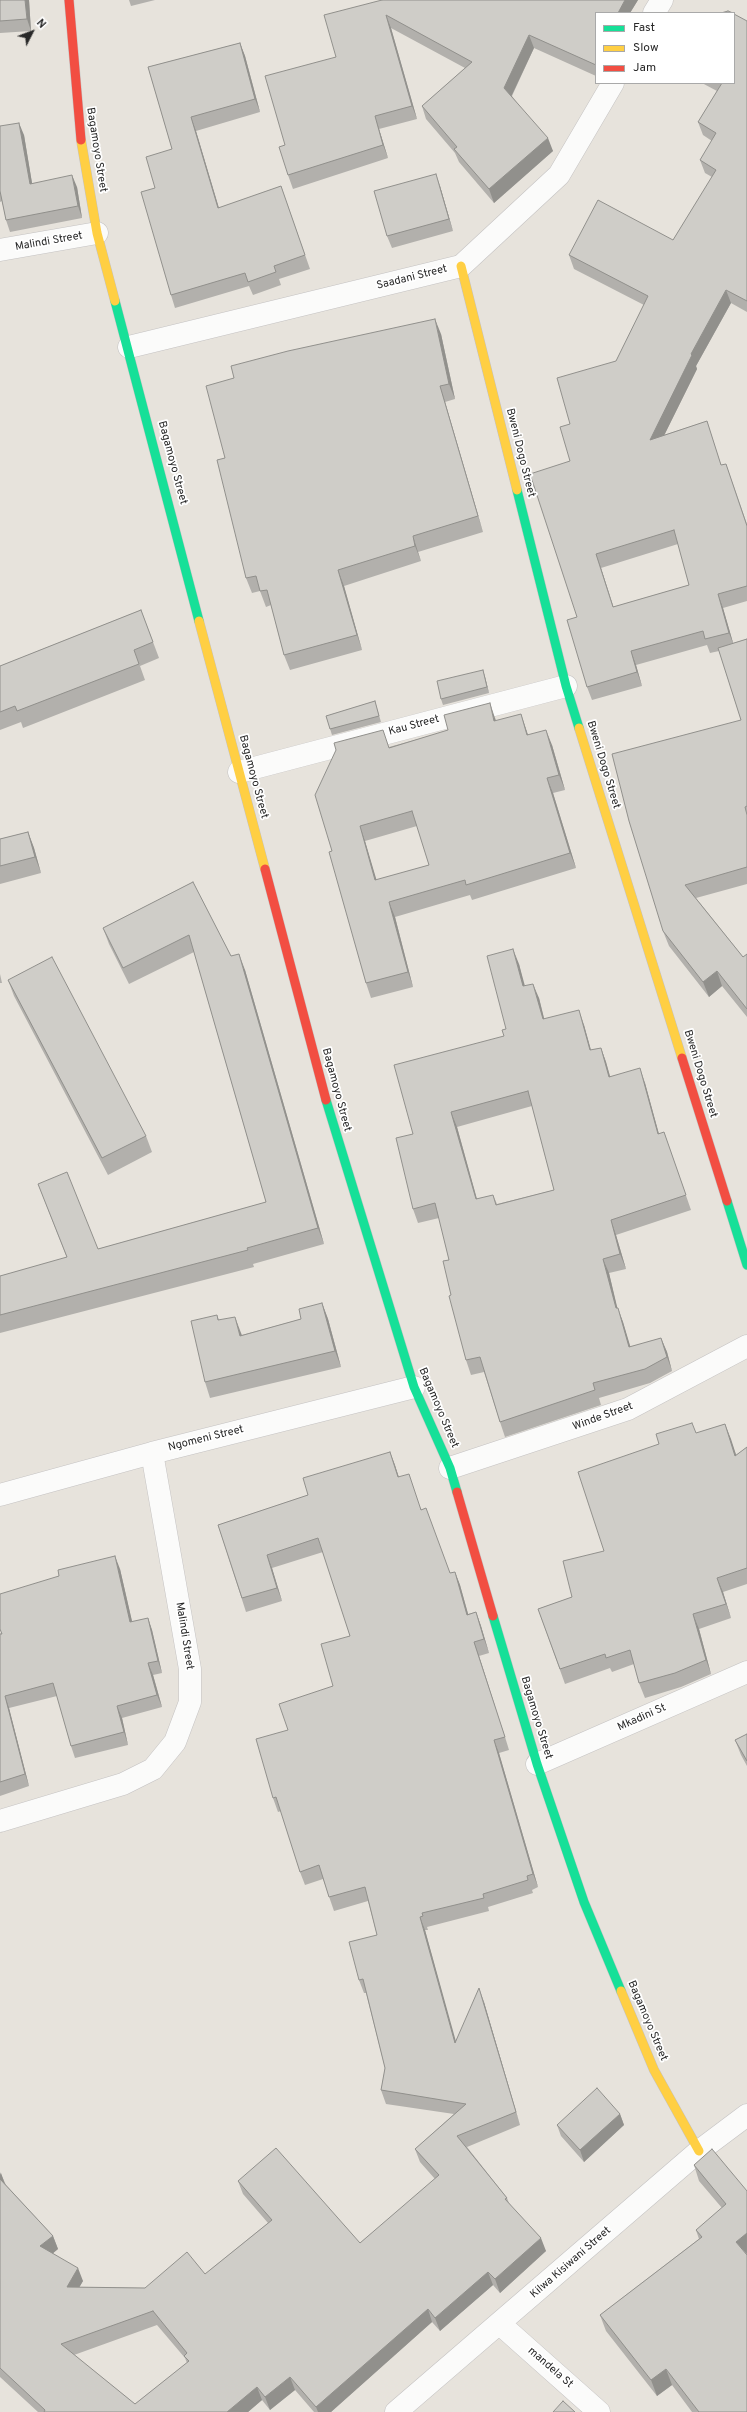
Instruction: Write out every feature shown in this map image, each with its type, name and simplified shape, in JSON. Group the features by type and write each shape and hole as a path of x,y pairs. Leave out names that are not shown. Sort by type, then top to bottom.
{"street":[{"name":"Bagamoyo Street","path":"69,0 79,125 97,233 129,347 334,1131 414,1387 450,1468 537,1764 584,1902 654,2070 699,2150"},
{"path":"655,12 662,0"},
{"name":"Saadani Street","path":"129,347 461,266 560,175 612,84"},
{"name":"Malindi Street","path":"0,250 97,233"},
{"name":"Bweni Dogo Street","path":"461,266 566,686 747,1265"},
{"name":"Kau Street","path":"239,772 566,686"},
{"name":"Winde Street","path":"450,1468 628,1409 747,1346"},
{"name":"Ngomeni Street","path":"0,1495 152,1453 414,1387"},
{"name":"Malindi Street","path":"0,1821 123,1784 153,1769 175,1742 190,1702 190,1669 152,1453"},
{"name":"Mkadini St","path":"537,1764 747,1672"},
{"name":"Kilwa Kisiwani Street","path":"396,2412 500,2324 699,2150 747,2116"},
{"name":"mandela St","path":"500,2324 599,2412"}],"building":[{"path":"0,0 25,0 27,19 0,21"},
{"path":"382,0 625,0 619,12 595,12 595,65 529,35 504,88 548,138 489,189 454,149 457,147 422,106 472,62 386,15 412,106 375,116 383,145 288,175 279,147 285,145 265,76 336,57 324,15"},
{"path":"735,15 747,21 747,301 726,290 691,354 692,355 650,440 707,421 721,465 726,464 747,526 747,586 718,594 729,633 705,639 703,631 631,651 637,672 587,687 567,620 577,617 530,474 570,461 560,427 570,424 557,378 616,361 648,296 569,255 598,200 673,240 716,170 700,160 716,133 698,122 721,84 735,84","holes":["674,530 689,585 613,607 596,554"]},
{"path":"240,43 255,99 191,117 218,208 281,186 305,255 274,266 276,272 248,282 245,273 171,295 141,192 155,188 146,157 172,149 148,67"},
{"path":"19,123 30,184 72,175 78,206 6,220 0,191 0,126"},
{"path":"436,174 449,219 387,236 374,191"},
{"path":"435,319 449,384 440,386 478,516 413,536 415,546 338,570 357,635 284,655 267,590 260,591 256,576 246,578 217,460 225,458 206,386 234,378 231,366 288,351"},
{"path":"141,610 153,642 134,650 139,664 17,711 15,706 0,712 0,666"},
{"path":"747,639 747,806 745,807 747,815 747,867 685,885 743,957 747,954 747,1009 717,971 703,982 663,931 629,821 612,754 741,720 718,648"},
{"path":"483,670 487,687 441,699 437,681"},
{"path":"375,701 379,716 330,729 326,716"},
{"path":"490,703 494,721 521,714 527,735 546,730 559,775 547,778 570,853 466,885 465,880 389,902 408,972 366,983 329,852 332,851 315,795 336,750 334,743 383,730 389,748 448,730 444,715","holes":["412,811 429,865 375,880 360,826"]},
{"path":"28,832 35,857 0,866 0,839"},
{"path":"193,882 231,956 239,954 318,1228 247,1248 248,1250 0,1315 0,1276 67,1257 38,1184 67,1172 98,1249 266,1202 189,935 123,968 103,928"},
{"path":"513,949 523,986 533,984 543,1019 579,1010 590,1050 601,1048 609,1077 640,1068 658,1134 664,1132 686,1195 611,1220 620,1254 603,1259 616,1308 618,1308 629,1347 661,1338 667,1357 645,1369 593,1383 595,1390 500,1422 480,1357 466,1360 449,1296 451,1295 443,1261 449,1260 435,1203 413,1209 396,1138 413,1134 394,1065 504,1036 502,1030 506,1029 487,956","holes":["528,1091 554,1190 496,1205 493,1195 476,1199 451,1112"]},
{"path":"52,957 146,1136 102,1158 8,980"},
{"path":"322,1303 335,1351 205,1382 191,1321 217,1315 218,1320 235,1317 240,1336 301,1319 299,1309"},
{"path":"692,1423 696,1433 725,1424 735,1456 747,1447 747,1568 717,1578 726,1604 693,1614 706,1660 675,1673 639,1683 630,1650 606,1658 605,1654 560,1669 538,1609 572,1597 563,1561 604,1551 578,1472 659,1444 656,1434"},
{"path":"390,1452 398,1477 409,1474 421,1510 426,1508 450,1573 455,1572 467,1615 476,1612 484,1639 474,1642 505,1737 494,1740 533,1874 527,1876 528,1880 483,1894 484,1898 422,1913 423,1916 420,1917 455,2043 479,1988 516,2112 457,2136 507,2198 505,2199 541,2238 495,2279 488,2272 435,2318 428,2309 316,2407 290,2377 265,2397 257,2387 227,2412 44,2412 45,2410 0,2368 0,2179 53,2236 40,2246 78,2268 67,2287 145,2288 187,2252 205,2274 272,2220 238,2181 276,2148 360,2243 439,2175 415,2149 466,2104 381,2090 385,2068 363,1979 359,1980 349,1942 377,1935 365,1887 329,1897 319,1865 300,1872 276,1797 273,1798 256,1739 288,1730 279,1704 333,1686 321,1644 350,1636 318,1538 267,1555 277,1588 242,1598 218,1525 308,1495 303,1478","holes":["153,2311 187,2353 184,2356 189,2361 135,2404 61,2344"]},
{"path":"115,1556 130,1622 148,1618 158,1661 148,1663 157,1695 117,1706 124,1732 71,1746 53,1683 5,1696 25,1774 0,1782 0,1634 2,1634 0,1629 0,1594 59,1576 58,1570"},
{"path":"747,1734 747,1761 735,1740"},
{"path":"597,2088 620,2114 580,2150 557,2125"},
{"path":"712,2149 747,2191 747,2233 736,2242 747,2255 747,2412 699,2412 666,2369 651,2380 600,2315 702,2237 696,2230 726,2204 694,2165"},
{"path":"563,2401 575,2412 553,2412"}],"traffic: fast":[{"path":"115,301 199,621"},
{"path":"517,490 566,686 579,728"},
{"path":"326,1100 414,1387 450,1468 457,1492"},
{"path":"727,1201 747,1265"},
{"path":"493,1616 537,1764 584,1902 621,1991"}],"traffic: slow":[{"path":"81,140 97,233 115,301"},
{"path":"461,266 517,490"},
{"path":"199,621 265,869"},
{"path":"579,728 682,1058"},
{"path":"621,1991 654,2070 699,2151"}],"traffic: jam":[{"path":"69,0 81,140"},
{"path":"265,869 326,1100"},
{"path":"682,1058 727,1201"},
{"path":"457,1492 493,1616"}]}
